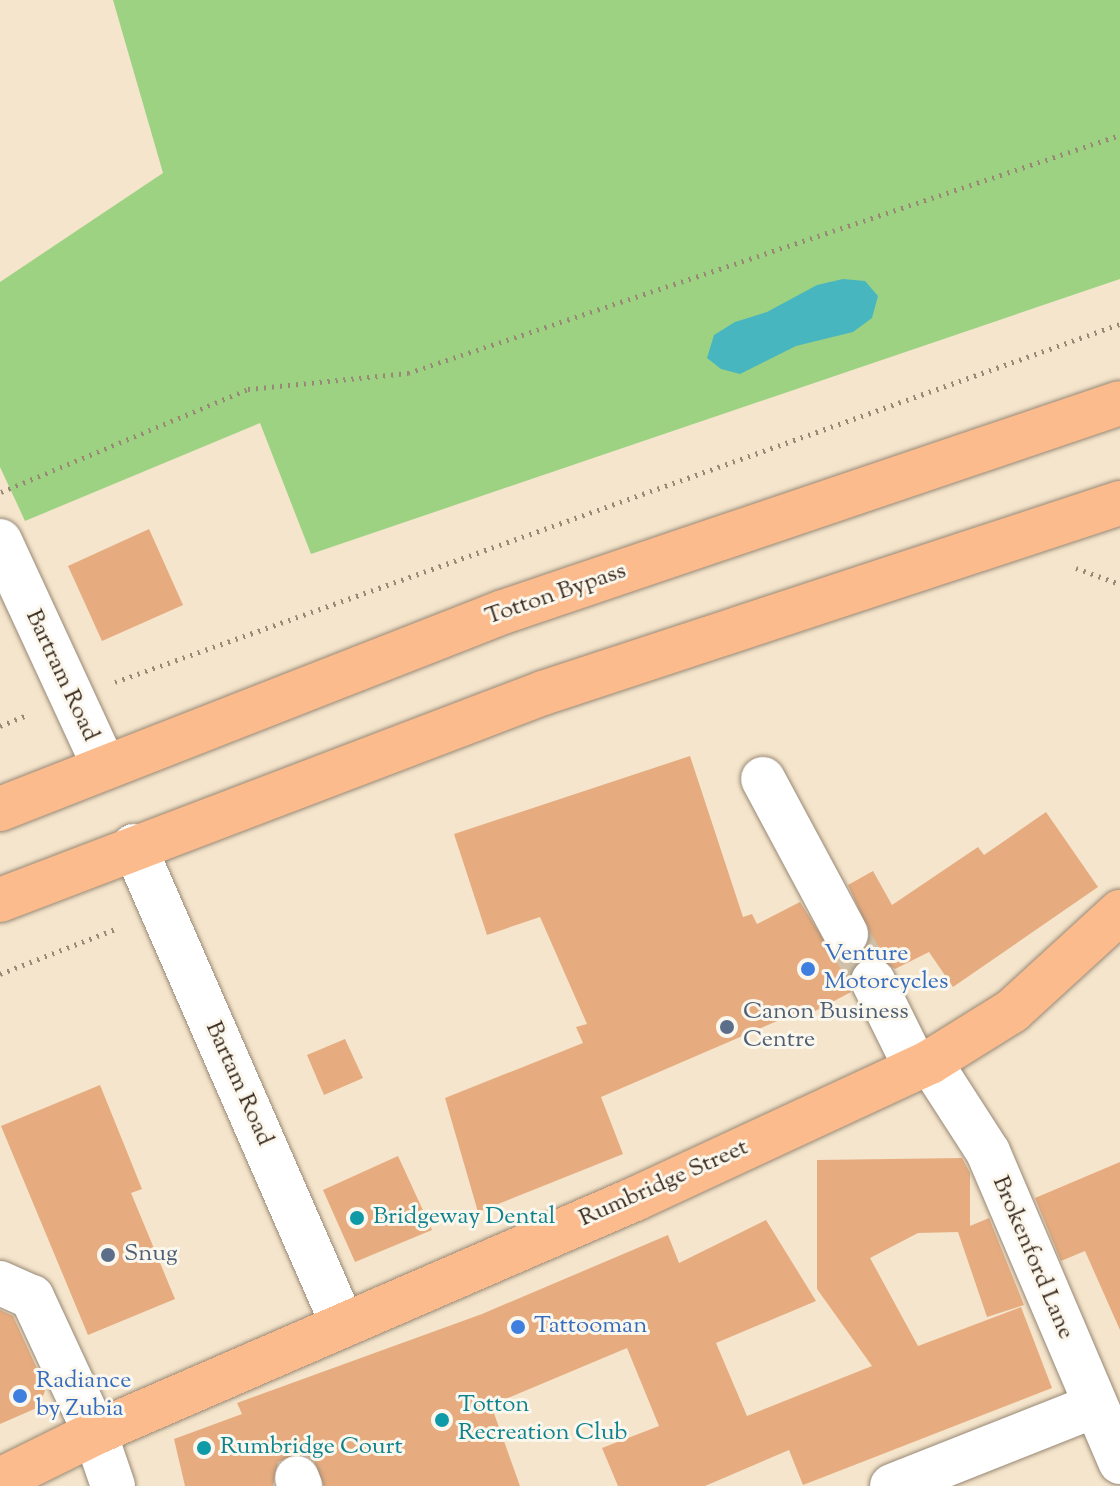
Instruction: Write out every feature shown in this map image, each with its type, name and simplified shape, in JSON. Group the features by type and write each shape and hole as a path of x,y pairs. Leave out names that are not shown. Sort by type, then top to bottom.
{"main road":[{"name":"Totton Bypass","path":"0,809 503,612 1120,403"},
{"path":"0,900 134,846 543,693 1113,511"},
{"name":"Rumbridge Street","path":"0,1480 95,1433 342,1323 635,1199 923,1065 1012,1011 1120,912"}],"street":[{"name":"Bartram Road","path":"0,541 104,766"},
{"path":"763,779 846,934"},
{"name":"Bartam Road","path":"134,846 342,1323"},
{"name":"Brokenford Lane","path":"873,981 923,1065 988,1152 1120,1462"},
{"path":"0,1283 32,1297 95,1433 113,1486"},
{"path":"892,1486 1094,1406"}],"path":[{"path":"0,493 248,389 408,373 1120,135"},
{"path":"0,726 70,698 1120,324"},
{"path":"0,974 163,911"}],"green space":[{"path":"113,0 1120,0 1120,279 311,554 260,423 25,521 0,467 0,282 163,173"}],"water":[{"path":"843,279 865,281 878,296 872,318 853,332 796,346 740,374 721,369 707,358 714,335 735,322 767,312 817,285"}],"building":[{"path":"149,529 183,605 102,641 68,566"},
{"path":"690,756 743,917 752,914 757,924 800,902 834,956 857,956 871,936 848,885 873,871 892,905 978,847 984,855 1046,812 1098,887 953,987 929,952 895,969 875,956 861,959 848,979 851,992 802,1018 798,1012 601,1097 623,1154 478,1212 445,1098 583,1043 576,1027 587,1024 540,917 487,935 454,834"},
{"path":"345,1039 363,1078 324,1095 307,1055"},
{"path":"100,1085 142,1189 131,1193 175,1299 88,1335 1,1126"},
{"path":"398,1156 432,1230 355,1262 323,1190"},
{"path":"962,1158 970,1173 970,1226 989,1218 1024,1305 987,1317 958,1232 918,1233 870,1258 918,1346 1021,1307 1052,1388 803,1485 789,1450 705,1486 618,1486 602,1448 659,1426 627,1348 491,1405 520,1486 324,1486 313,1459 300,1453 278,1462 273,1486 185,1486 174,1439 242,1414 237,1403 482,1314 668,1235 679,1263 766,1220 816,1301 716,1343 747,1416 872,1366 817,1289 817,1160"},
{"path":"1120,1162 1120,1330 1085,1251 1061,1261 1035,1198"},
{"path":"0,1310 13,1316 46,1388 39,1407 0,1424"}],"tunnel":[{"path":"846,934 873,981"}],"place":[{"name":"Venture Motorcycles","path":"808,969"},
{"name":"Canon Business Centre","path":"727,1027"},
{"name":"Bridgeway Dental","path":"357,1218"},
{"name":"Snug","path":"108,1255"},
{"name":"Tattooman","path":"518,1327"},
{"name":"Radiance by Zubia","path":"20,1396"},
{"name":"Totton Recreation Club","path":"442,1420"},
{"name":"Rumbridge Court","path":"204,1448"}]}
